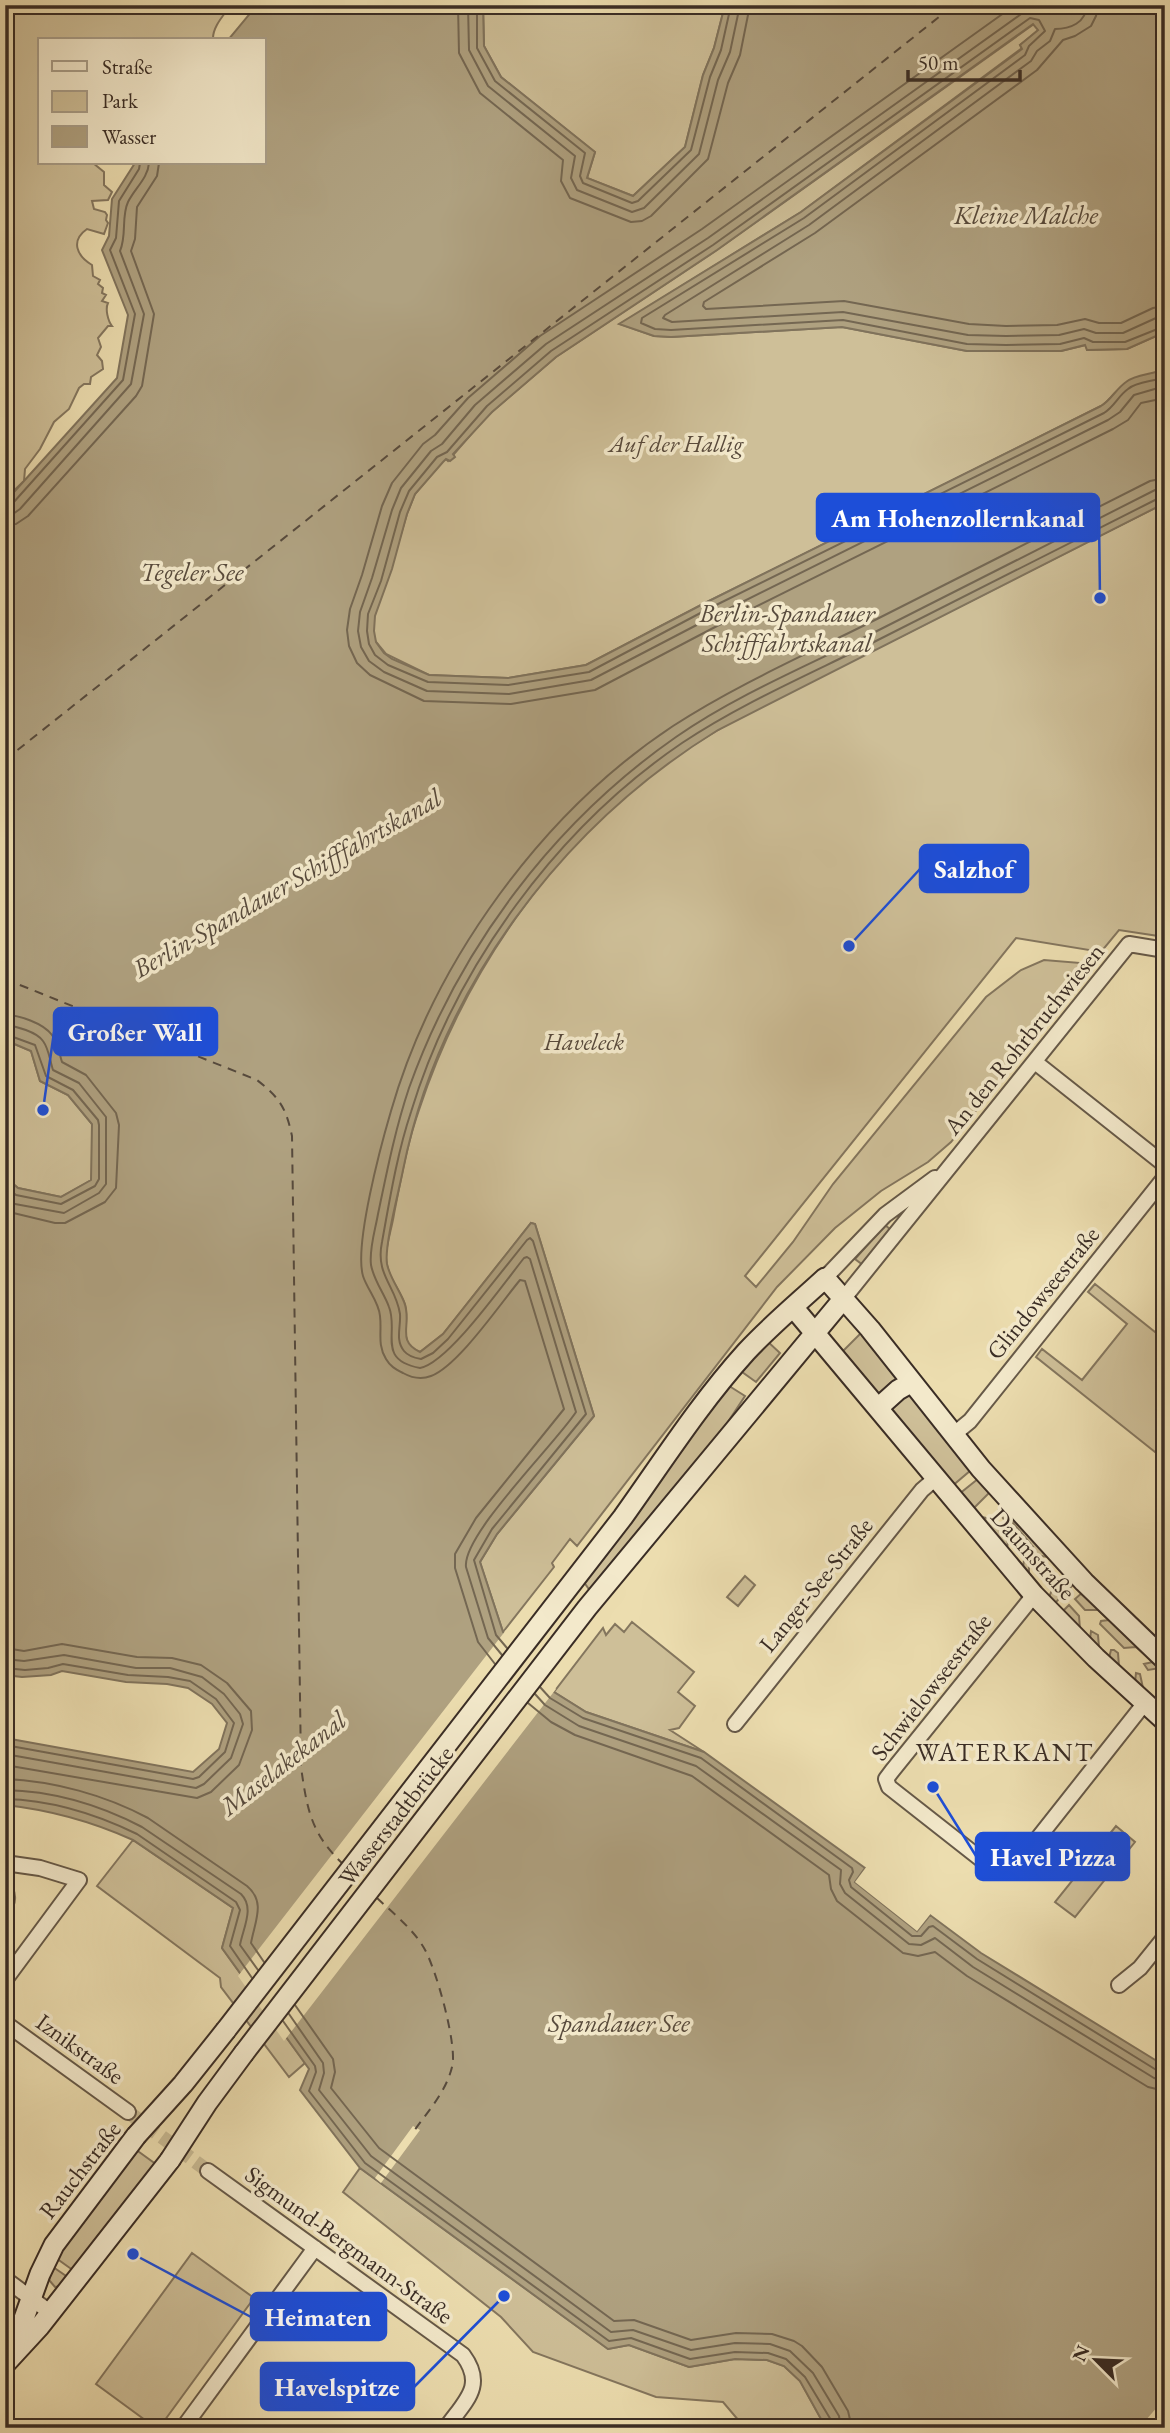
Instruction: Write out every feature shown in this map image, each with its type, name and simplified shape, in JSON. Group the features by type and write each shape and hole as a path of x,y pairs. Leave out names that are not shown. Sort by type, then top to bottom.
{"main road":[{"name":"Daumstraße","path":"825,1278 845,1298 981,1469 1084,1582 1165,1660"},
{"path":"793,1307 825,1278"},
{"path":"814,1334 845,1298"},
{"name":"Daumstraße","path":"793,1307 1034,1595 1144,1704 1165,1721"},
{"name":"Wasserstadtbrücke","path":"226,2030 570,1586 729,1373 793,1307"},
{"name":"Wasserstadtbrücke","path":"51,2313 170,2160 244,2053 587,1608 814,1334"},
{"path":"878,1408 898,1390 912,1382"},
{"name":"Rauchstraße","path":"5,2359 22,2324 40,2274 61,2234 136,2136 226,2030"},
{"path":"5,2364 51,2313"}],"street":[{"name":"An den Rohrbruchwiesen","path":"845,1298 1129,944 1165,950"},
{"path":"1035,1062 1165,1165"},
{"name":"An den Rohrbruchwiesen","path":"825,1278 885,1215 955,1163"},
{"name":"Glindowseestraße","path":"953,1434 970,1421 1165,1177"},
{"name":"Langer-See-Straße","path":"735,1724 922,1490 936,1478"},
{"name":"Schwielowseestraße","path":"1034,1595 892,1771 886,1779 889,1787 996,1871 1006,1872 1016,1866 1144,1704"},
{"path":"5,1863 40,1868 79,1880 5,1980"},
{"path":"1119,1985 1140,1968 1165,1937"},
{"name":"Iznikstraße","path":"5,2023 128,2112"},
{"name":"Sigmund-Bergmann-Straße","path":"208,2171 463,2355 474,2372 474,2380 471,2392 446,2428"},
{"path":"183,2428 315,2248"},
{"path":"5,2279 51,2313"}],"green space":[{"path":"5,5 231,5 216,26 213,38 38,38 38,164 94,164 104,172 104,185 112,192 108,200 92,201 94,209 107,215 108,223 104,234 87,229 77,243 79,253 92,265 93,276 100,280 98,284 106,295 102,301 108,303 107,315 112,326 108,326 98,338 101,347 97,355 102,361 103,369 91,377 90,384 79,388 69,409 54,422 40,449 25,469 24,481 5,499"},
{"path":"483,5 725,5 714,48 703,75 685,147 633,196 587,178 595,152 501,77 484,46"},
{"name":"Auf der Hallig","path":"1034,24 1039,30 1020,45 1022,48 801,212 620,324 654,336 671,337 842,327 967,351 1061,351 1086,345 1087,350 1127,349 1165,332 1165,369 1129,383 1101,406 586,665 508,678 429,675 386,654 367,631 415,494 486,417 556,357 717,250"},
{"name":"Haveleck","path":"1165,503 1165,937 1119,930 1101,952 1016,938 745,1276 756,1287 793,1242 833,1184 986,997 1021,970 1044,960 1093,964 951,1142 928,1162 881,1191 835,1228 777,1287 577,1546 570,1539 552,1563 554,1567 503,1632 480,1562 497,1534 594,1416 535,1224 531,1223 443,1334 420,1352 410,1347 407,1341 405,1304 390,1276 386,1257 405,1162 419,1110 463,1005 491,955 524,906 560,861 600,819 643,781 689,748 785,694"},
{"path":"5,1040 31,1051 40,1081 68,1095 92,1124 92,1180 61,1197 18,1188 5,1177"},
{"path":"885,1225 891,1230 863,1265 855,1259"},
{"path":"1095,1284 1165,1340 1165,1460 1036,1357 1042,1349 1082,1380 1127,1324 1088,1292"},
{"path":"862,1332 898,1378 878,1394 841,1353"},
{"path":"766,1340 780,1353 756,1382 738,1369"},
{"path":"726,1384 745,1396 716,1440 591,1592 581,1578"},
{"path":"911,1394 971,1470 951,1487 889,1409 903,1396"},
{"path":"979,1478 991,1491 971,1511 958,1495"},
{"path":"1001,1505 1075,1583 1067,1591 1059,1582 1061,1579 1068,1579 1048,1557 1031,1552 1033,1547 1009,1518 1005,1521 998,1511"},
{"path":"982,1517 990,1519 1008,1538 1007,1551 981,1520"},
{"path":"1010,1554 1023,1568 1024,1560 1029,1561 1029,1575 1049,1597 1053,1588 1061,1597 1053,1605"},
{"path":"745,1576 755,1585 738,1606 727,1597"},
{"path":"1084,1591 1165,1669 1165,1672 1160,1668 1148,1670 1144,1664 1153,1662 1136,1647 1124,1648 1100,1624 1101,1621 1109,1620 1098,1610 1085,1610 1075,1599"},
{"path":"1069,1605 1079,1616 1080,1629 1090,1639 1091,1631 1098,1635 1099,1647 1109,1658 1111,1650 1118,1653 1119,1666 1135,1682 1136,1673 1140,1674 1143,1688 1159,1703 1160,1695 1165,1695 1164,1711 1061,1613"},
{"path":"632,1622 694,1672 678,1692 695,1706 679,1728 670,1730 704,1752 586,1712 554,1692 603,1628 606,1635 615,1624 624,1632"},
{"path":"1116,1826 1135,1842 1075,1917 1055,1902"},
{"path":"133,1840 233,1908 222,1948 305,2063 289,2077 221,1987 220,1978 97,1886"},
{"path":"5,1879 14,1892 15,1903 5,1916"},
{"path":"135,2149 157,2165 74,2271 56,2258"},
{"path":"360,2168 608,2349 629,2345 689,2367 735,2359 767,2360 784,2366 800,2381 826,2428 745,2428 723,2402 656,2397 533,2352 501,2317 343,2192"},
{"path":"192,2253 254,2298 159,2428 156,2428 96,2384"},
{"path":"53,2267 69,2278 62,2286 55,2287 49,2280"}],"water":[{"name":"Spandauer See","path":"257,5 483,5 484,46 501,77 595,152 587,178 633,196 685,147 703,75 714,48 725,5 1063,5 1056,11 1061,13 1077,5 1083,8 1089,5 1165,5 1165,332 1127,349 1087,350 1085,345 1061,351 967,351 842,327 671,337 654,336 619,324 801,212 1022,49 1020,45 1038,30 1033,24 717,250 556,357 492,412 453,454 455,457 450,461 446,459 415,494 375,616 374,631 376,642 384,653 429,675 508,678 586,665 1101,406 1130,379 1165,369 1165,503 718,730 661,769 608,814 559,864 516,918 477,977 445,1038 420,1103 395,1204 387,1264 406,1310 406,1337 420,1352 443,1334 531,1223 535,1224 594,1416 497,1534 480,1562 503,1632 554,1692 586,1712 704,1752 865,1868 855,1882 917,1931 930,1915 981,1953 1165,2066 1165,2428 826,2428 800,2381 784,2366 767,2360 735,2359 689,2367 629,2345 608,2349 360,2168 300,2090 309,2069 222,1948 233,1908 133,1840 70,1817 5,1805 5,1738 193,1772 219,1749 227,1723 212,1704 188,1688 126,1682 62,1671 51,1675 5,1675 5,1177 18,1188 61,1197 91,1180 92,1124 68,1095 40,1081 31,1051 5,1040 5,502 117,378 128,315 102,250 109,236 112,199 134,164 266,164 266,38 230,38"}],"pier":[{"path":"506,1630 556,1689 284,2041 238,1976"},
{"path":"867,1866 868,1870 860,1881 916,1926 928,1912 932,1912 917,1931 855,1882"},
{"path":"413,2126 420,2130 381,2183 375,2178"},
{"path":"1165,2398 1165,2428 1139,2428"}],"ferry route":[{"path":"5,760 954,5"},
{"path":"5,979 257,1080 277,1098 287,1118 292,1136 301,1767 312,1820 324,1842 343,1864"},
{"path":"377,1898 409,1928 424,1948 440,1989 452,2043 452,2067 446,2085 414,2131"}],"tunnel":[{"path":"128,2112 208,2171"}],"place":[{"name":"Am Hohenzollernkanal","path":"1100,598"},
{"name":"Salzhof","path":"849,946"},
{"name":"Großer Wall","path":"43,1110"},
{"name":"Havel Pizza","path":"933,1787"},
{"name":"Heimaten","path":"133,2254"},
{"name":"Havelspitze","path":"504,2296"}],"district":[{"name":"WATERKANT","path":"1005,1752"}],"water label":[{"name":"Kleine Malche","path":"1026,215"},
{"name":"Tegeler See","path":"192,572"},
{"name":"Berlin-Spandauer Schifffahrtskanal","path":"787,628"},
{"name":"Berlin-Spandauer Schifffahrtskanal","path":"287,883"},
{"name":"Maselakekanal","path":"283,1763"}]}
